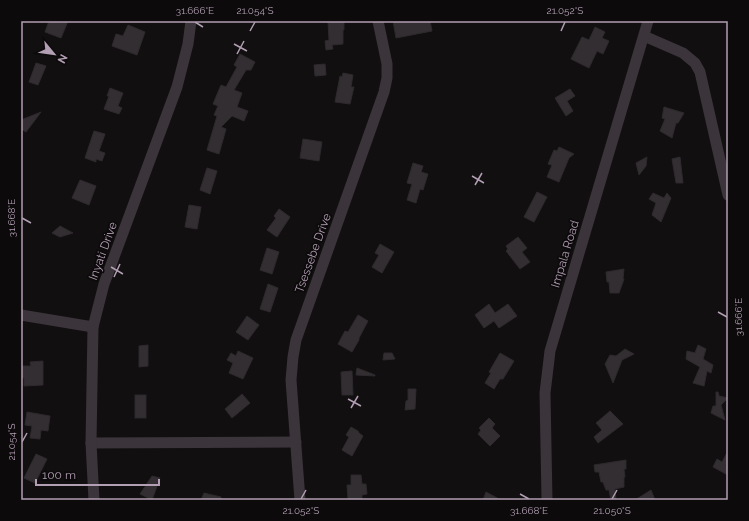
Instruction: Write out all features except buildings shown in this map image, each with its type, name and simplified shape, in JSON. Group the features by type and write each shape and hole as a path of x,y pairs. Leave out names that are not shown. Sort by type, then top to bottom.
{"street":[{"name":"Inyati Drive","path":"94,500 91,444 93,327 104,284 177,87 188,44 191,21"},
{"name":"Tsessebe Drive","path":"300,500 291,380 293,357 296,340 384,92 388,64 378,21"},
{"name":"Impala Road","path":"547,500 545,392 550,351 648,21"},
{"path":"644,36 683,53 695,63 700,72 728,195"},
{"path":"21,315 93,327"},
{"path":"91,444 296,442"}]}
